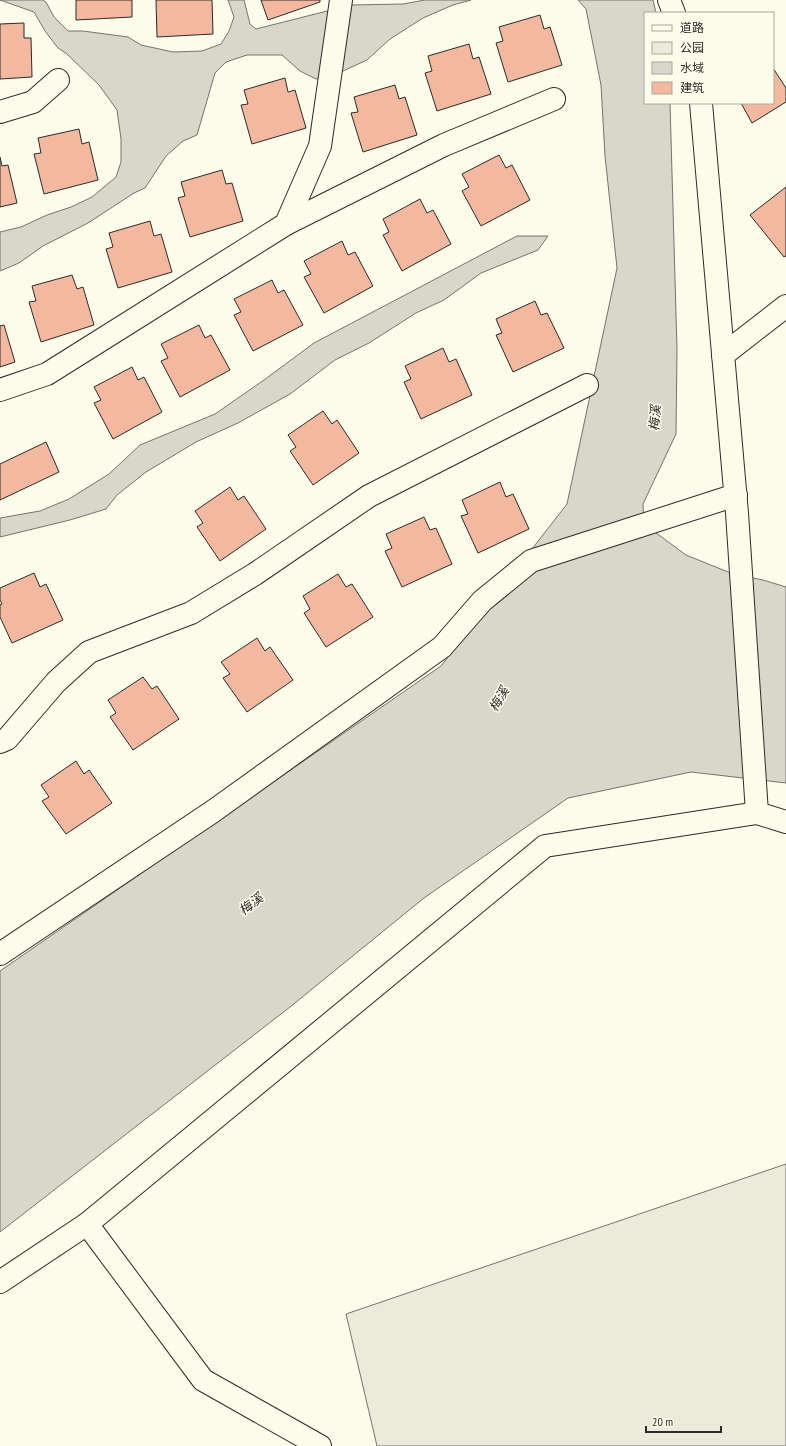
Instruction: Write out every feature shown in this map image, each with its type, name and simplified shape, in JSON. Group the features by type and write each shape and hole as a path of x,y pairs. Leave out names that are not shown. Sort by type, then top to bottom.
{"street":[{"path":"286,224 320,146 341,0"},
{"path":"669,0 674,12"},
{"path":"0,112 33,102 58,80"},
{"path":"0,390 47,374 286,224 444,145 554,99"},
{"path":"701,104 736,504 757,813"},
{"path":"723,354 786,306"},
{"path":"0,742 7,738 56,682 89,652 191,613 255,574 369,496 587,385"},
{"path":"0,954 212,812 442,647 482,601 531,561 682,512 736,504"},
{"path":"0,1282 86,1224 545,846 757,813 786,822"},
{"path":"86,1224 203,1380 320,1446"}],"green space":[{"path":"786,1164 786,1446 377,1446 346,1314"}],"water":[{"path":"0,0 43,0 46,2 54,17 68,31 83,31 128,37 141,45 173,52 202,51 221,44 229,31 234,17 228,0 244,0 250,24 256,29 351,5 403,4 425,0 471,0 453,5 423,18 390,39 367,60 330,77 316,79 300,71 282,55 247,55 226,62 215,73 197,135 183,141 166,156 145,188 134,193 88,223 43,246 19,263 0,271 0,232 21,227 92,197 116,177 121,162 121,139 117,110 99,85 67,54 58,48 45,31 34,12"},
{"name":"梅溪","path":"578,0 653,0 656,12 644,12 644,104 670,104 677,349 676,434 643,504 644,524 686,555 733,574 763,580 786,587 786,783 691,772 568,798 424,898 290,1007 0,1232 0,971 441,666 567,504 617,268 605,156 601,85 586,9"},
{"path":"517,236 548,236 538,250 481,273 444,300 416,313 369,343 335,360 290,394 238,423 196,442 146,472 117,495 106,509 70,520 0,537 0,518 40,511 69,499 109,474 140,445 215,414 314,343"}],"building":[{"path":"76,0 132,0 132,17 76,20"},
{"path":"156,0 212,0 213,34 157,37"},
{"path":"261,0 320,0 320,2 268,20"},
{"path":"540,15 544,29 550,27 562,65 508,82 496,43 503,41 499,27"},
{"path":"24,23 24,38 31,38 32,77 0,79 0,24"},
{"path":"469,44 473,59 479,57 491,94 437,111 425,73 432,71 428,56"},
{"path":"774,70 786,88 786,102 752,123 742,104 774,104"},
{"path":"285,78 288,92 295,90 306,128 252,144 241,105 248,104 244,90"},
{"path":"395,85 399,99 405,97 417,135 363,152 351,113 358,112 354,97"},
{"path":"79,129 82,144 89,142 98,180 44,194 34,154 41,153 38,138"},
{"path":"499,155 506,168 512,165 530,200 481,226 462,191 469,187 462,174"},
{"path":"0,157 2,166 8,165 17,203 0,207"},
{"path":"222,170 226,184 232,183 243,221 190,237 178,198 185,196 181,182"},
{"path":"786,187 786,256 784,257 750,215"},
{"path":"420,199 427,213 433,210 451,244 402,271 383,235 389,232 383,219"},
{"path":"150,221 154,236 161,234 172,272 118,288 106,249 113,247 109,233"},
{"path":"342,241 348,255 355,252 373,286 324,313 304,277 311,274 304,261"},
{"path":"72,275 77,289 83,287 94,325 41,342 29,302 36,301 32,286"},
{"path":"272,280 278,293 284,290 303,325 253,351 234,315 241,312 234,299"},
{"path":"535,301 541,315 547,313 564,348 513,372 496,335 502,333 496,319"},
{"path":"4,325 15,362 0,367 0,326"},
{"path":"199,325 205,338 211,335 230,370 180,397 161,361 168,358 161,344"},
{"path":"443,348 449,362 456,359 472,395 421,419 404,382 411,379 405,366"},
{"path":"132,367 138,380 144,377 162,412 113,439 94,403 101,400 94,387"},
{"path":"323,411 332,424 337,420 359,453 313,485 290,451 296,447 288,435"},
{"path":"46,442 59,472 0,500 0,464"},
{"path":"500,482 506,497 513,494 529,529 478,553 461,516 468,514 462,500"},
{"path":"230,487 238,500 244,496 266,529 220,561 197,527 203,523 195,511"},
{"path":"424,517 430,530 436,528 452,564 402,587 385,551 392,548 386,534"},
{"path":"34,573 40,587 46,584 63,620 12,643 0,617 0,605 2,604 0,600 0,588"},
{"path":"338,574 346,587 352,584 373,617 326,647 304,613 310,609 303,596"},
{"path":"257,638 265,651 270,647 293,680 247,712 223,678 230,674 221,662"},
{"path":"143,677 152,689 157,686 179,719 133,750 110,717 116,713 108,700"},
{"path":"76,761 84,774 89,770 112,803 66,834 42,801 49,797 41,785"}]}
